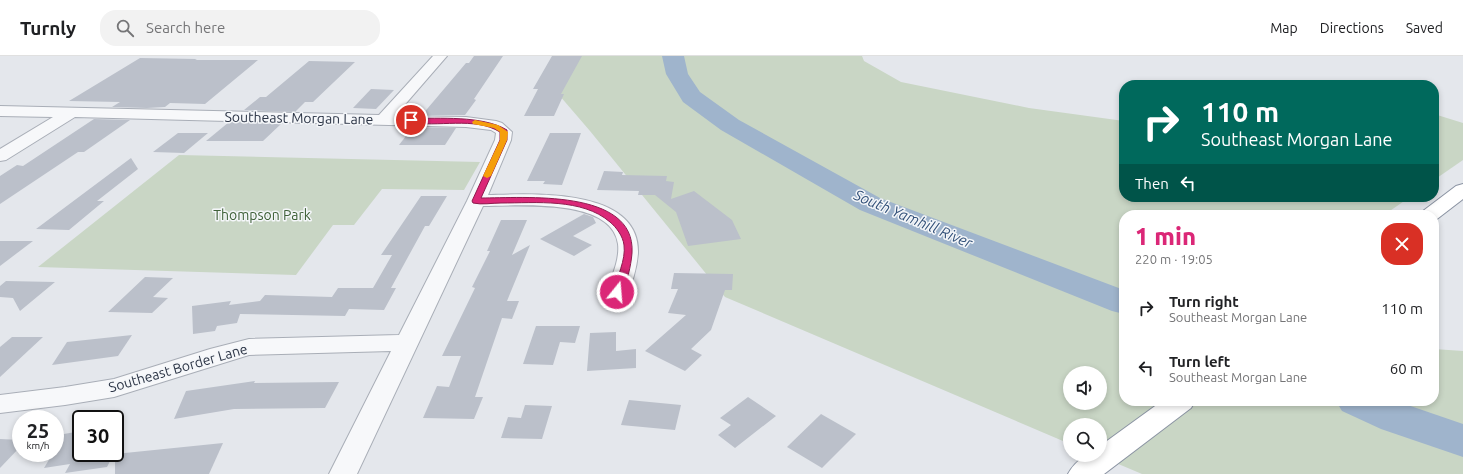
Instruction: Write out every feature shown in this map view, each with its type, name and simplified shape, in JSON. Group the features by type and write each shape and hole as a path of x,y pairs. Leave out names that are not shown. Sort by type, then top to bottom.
{"highway":[{"path":"1436,210 1456,195"},
{"path":"1083,474 1174,406"}],"street":[{"path":"383,120 440,56"},
{"name":"Southeast Morgan Lane","path":"0,111 481,123 496,126 504,132 503,140 476,201 342,474"},
{"path":"0,156 71,113"},
{"path":"476,201 536,200 580,204 607,215 620,226 628,244 627,261 617,292"},
{"name":"Southeast Border Lane","path":"0,404 84,394 129,384 171,372 205,358 249,347 406,343"}],"green space":[{"path":"581,56 862,56 864,61 901,82 1029,108 1119,120 1119,202 1403,202 1391,210 1119,210 1119,406 1439,406 1439,349 1463,351 1463,474 1142,474 1107,459 1107,418 1063,418 1063,441 725,297 590,131 547,81"},
{"path":"1439,116 1463,123 1463,160 1439,177"},
{"name":"Thompson Park","path":"179,155 480,162 464,190 382,189 354,225 333,225 296,275 38,267"}],"building":[{"path":"474,56 503,56 465,115 422,115 466,63 469,63"},
{"path":"552,56 582,56 561,94 564,94 554,116 524,116 538,89 533,89"},
{"path":"140,58 258,60 205,104 170,103 165,107 147,108 112,107 120,102 69,101"},
{"path":"309,61 355,62 313,102 305,102 295,112 244,110 260,97 266,97"},
{"path":"371,89 394,90 376,109 353,108"},
{"path":"94,119 130,120 84,152 78,152 0,204 0,176 17,165 23,166"},
{"path":"229,122 281,124 263,141 206,141"},
{"path":"413,127 456,128 445,145 399,145"},
{"path":"178,133 208,133 184,153 153,152"},
{"path":"550,133 581,133 562,185 543,184 545,181 527,181"},
{"path":"131,158 138,169 97,201 104,201 69,230 36,229"},
{"path":"604,171 623,172 622,175 667,176 666,181 674,182 671,199 694,191 732,220 741,239 688,246 676,212 655,195 638,195 639,191 597,190"},
{"path":"421,196 447,196 429,226 425,226 391,288 396,288 384,310 349,309 345,316 240,314 237,323 217,326 215,331 193,334 192,306 231,301 229,305 260,301 265,295 332,297 338,288 373,288 392,255 381,255"},
{"path":"584,214 593,217 596,223 573,236 592,245 574,256 540,239"},
{"path":"501,220 527,220 512,255 530,245 507,301 519,301 512,319 502,318 475,397 483,397 474,419 423,418 437,386 449,387 461,356 442,356 475,288 472,287 490,251 487,251"},
{"path":"0,241 33,241 0,266"},
{"path":"674,273 733,274 732,290 725,290 711,330 691,349 702,355 685,371 645,351 686,315 668,313 678,289 671,289"},
{"path":"145,277 173,278 153,297 168,298 152,313 108,312"},
{"path":"6,281 55,282 20,311 13,298 0,297 0,286"},
{"path":"536,326 580,326 575,343 560,342 553,365 523,364"},
{"path":"616,332 616,351 636,349 636,368 587,371 590,333"},
{"path":"132,335 118,356 52,365 67,342"},
{"path":"12,337 43,337 0,377 0,347"},
{"path":"255,381 254,383 339,382 325,408 234,409 174,419 186,391"},
{"path":"748,397 776,416 735,448 718,435 731,425 720,418"},
{"path":"629,400 681,405 675,430 621,425"},
{"path":"525,405 552,406 542,439 501,438 508,417 521,418"},
{"path":"821,414 856,434 822,468 787,447"},
{"path":"72,433 72,462 110,462 107,467 65,473 70,464 44,468 48,462 64,462 64,434"},
{"path":"0,439 12,440 12,455 0,468"},
{"path":"223,443 209,474 115,474 115,462 124,462 124,453"}],"waterway":[{"name":"South Yamhill River","path":"673,56 677,74 691,97 730,125 870,204 1119,301"},
{"name":"South Yamhill River","path":"1368,406 1396,418 1463,441"}],"slow traffic":[{"path":"475,122 496,126 504,132 503,140 487,176"}],"route":[{"path":"411,120 481,123 496,126 504,132 503,140 476,201 536,200 580,204 607,215 614,220 620,226 628,244 627,261 617,292"}]}
